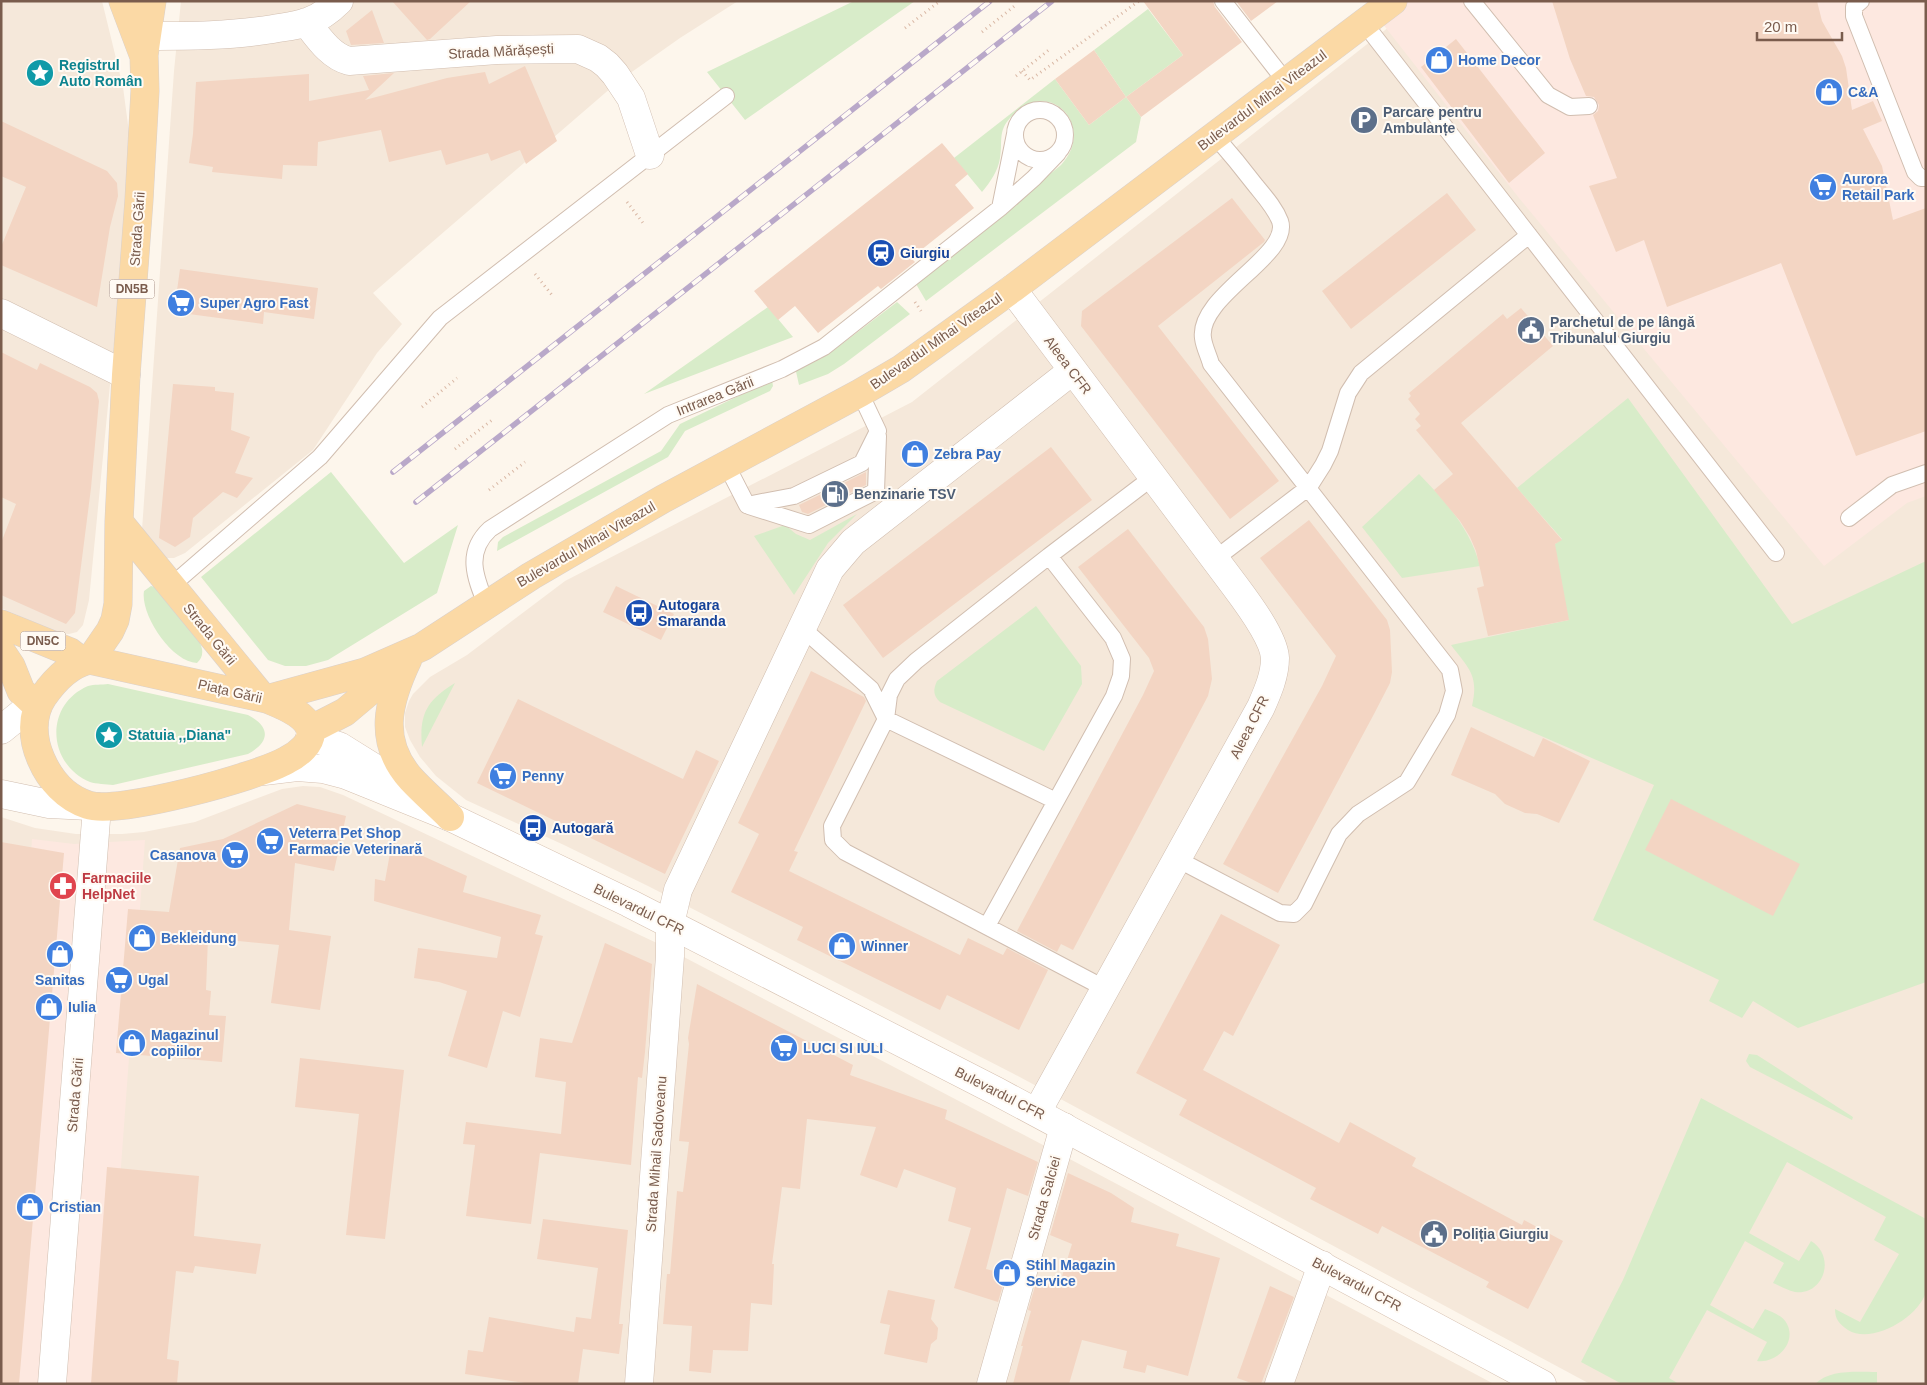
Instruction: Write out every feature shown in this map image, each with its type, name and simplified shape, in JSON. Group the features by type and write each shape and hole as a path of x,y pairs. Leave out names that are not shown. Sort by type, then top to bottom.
{"main road":[{"name":"DN5B","path":"123,1 145,45"},
{"name":"DN5B","path":"145,45 152,1"},
{"name":"Bulevardul Mihai Viteazul","path":"310,734 357,704 415,653 486,604 663,499 901,369 1012,289 1393,1"},
{"name":"Strada Gării","path":"86,661 106,639 118,612 119,522 126,375 139,200 145,91 145,45"},
{"name":"Strada Gării","path":"119,522 265,699"},
{"name":"DN5C","path":"1,624 70,652 86,661"},
{"path":"1,651 11,666 22,691 37,708"},
{"name":"Bulevardul Mihai Viteazul","path":"265,699 365,672 415,653"},
{"path":"415,653 398,679 388,719 389,735 396,758 410,778 450,817"},
{"name":"Piața Gării","path":"86,661 265,699 292,711 307,724 310,734"},
{"path":"86,661 68,670 55,682 37,708 34,727 38,754 45,769 62,790 93,806 128,804 166,797 264,771 293,757 302,749 310,734"}],"street":[{"path":"145,45 202,36 251,32 306,22 320,16 339,1"},
{"name":"Strada Mărășești","path":"306,22 330,51 341,59 349,61 497,50 578,49 598,58 615,74 631,98 650,155"},
{"name":"Aleea CFR","path":"1012,289 1215,559 1263,627 1275,656 1272,681 1262,707 1037,1112"},
{"path":"1,313 126,375"},
{"name":"Strada Mihail Sadoveanu","path":"639,1384 670,956 670,924 678,890 830,569 853,542 1072,371"},
{"path":"1,730 22,713 37,708"},
{"name":"Bulevardul CFR","path":"310,734 340,746 357,756 450,817"},
{"name":"Bulevardul CFR","path":"264,771 297,767 323,769 346,775 450,817 670,924 1037,1112 1542,1384"},
{"path":"1,794 48,804 93,806"},
{"name":"Strada Gării","path":"52,1384 93,806"},
{"name":"Strada Salciei","path":"991,1384 1064,1127"},
{"path":"1279,1384 1322,1265"}],"lane":[{"path":"1223,1 1286,82"},
{"path":"1472,1 1548,95 1570,106 1589,106"},
{"path":"1861,1 1854,7 1854,16 1915,172 1921,178 1926,178"},
{"path":"1364,22 1776,553"},
{"path":"171,586 320,458 440,318 726,96"},
{"path":"1000,208 1015,132 1022,118 1029,112 1046,110 1055,114 1060,120 1064,128 1065,137 1058,153 1042,160 1026,155 1020,149 1016,141 1015,132"},
{"path":"1177,860 1280,914 1294,914 1304,904 1339,834 1358,814 1407,782 1447,715 1454,691 1450,670 1211,364 1202,337 1208,317 1231,288 1269,253 1280,235 1280,223 1270,205 1215,136"},
{"name":"Intrarea Gării","path":"486,604 474,574 475,551 480,538 490,530 668,415 782,369 824,347 1000,208 1034,178 1058,153"},
{"path":"1215,559 1308,487 1330,451 1344,401 1355,379 1529,235"},
{"path":"726,466 747,505 809,525 876,491 878,431 860,393"},
{"path":"747,505 794,496 862,463 878,431"},
{"path":"1849,518 1892,485 1926,473"},
{"path":"1106,989 845,852 833,840 832,826 886,719 889,695 897,679 916,661 1152,476"},
{"path":"987,926 1114,696 1121,676 1122,659 1113,638 1049,556"},
{"path":"802,628 871,690 886,719 1056,801"}],"path":[{"path":"905,28 940,1"},
{"path":"1022,71 1030,80 1138,1"},
{"path":"982,32 1017,4"},
{"path":"1016,76 1050,48"},
{"path":"520,256 552,295"},
{"path":"422,407 457,378"},
{"path":"455,449 492,420"},
{"path":"489,490 525,462"}],"shaded area":[{"path":"1,1 102,1 123,87 130,140 129,190 89,600 83,625 77,632 69,634 59,633 1,608"},
{"path":"181,1 738,1 680,38 619,81 373,293 402,324 377,353 313,450 185,553 174,558 166,558 142,530 174,71"},
{"path":"1393,1 1926,1 1926,496 1907,503 1824,566 1519,198 1375,14"},
{"path":"1926,1 1926,1384 1590,1384 1014,1074 648,886 466,800 436,776 420,757 410,740 405,727 405,713 413,694 430,677 467,655 565,581 912,402 1408,12"},
{"path":"303,786 320,787 343,795 661,945 1494,1384 1,1384 1,817 35,828 76,834 144,832 195,822 282,789"},
{"path":"32,839 74,844 145,840 105,1384 1,1384 1,1249"}],"green space":[{"path":"854,1 915,1 745,120 707,72"},
{"path":"1148,9 1183,55 1126,97 1094,50"},
{"path":"1055,79 1089,125 1126,97 1141,117 1136,142 926,301 916,284 1061,165 1071,151 1074,136 1071,123 1065,112 1055,104 1042,101 1028,104 1013,115 1003,130 998,167 982,192 954,158"},
{"path":"897,302 910,314 844,364 828,374 799,385 795,367 820,359"},
{"path":"768,307 793,337 644,394"},
{"path":"772,380 773,386 770,391 685,431 668,457 497,551 498,542 503,537 661,451 680,424"},
{"path":"1628,398 1792,624 1926,561 1926,982 1798,1028 1753,1001 1742,1018 1709,1001 1719,980 1593,920 1654,785 1472,706 1474,687 1471,673 1451,645 1569,620 1541,554 1562,539 1517,488"},
{"path":"331,472 404,563 458,525 437,593 328,660 306,666 285,666 268,660 201,577"},
{"path":"1419,474 1456,516 1476,552 1480,566 1402,578 1362,527"},
{"path":"857,514 828,543 794,595 754,536 785,525 796,534 810,540"},
{"path":"151,586 155,587 182,617 200,643 202,651 200,660 197,663 187,661 177,655 152,624 144,601 144,591"},
{"path":"1036,606 1081,666 1082,684 1044,751 940,702 934,692 937,681"},
{"path":"455,683 422,747 422,725 427,709 431,702 445,689"},
{"path":"108,684 248,715 261,724 265,734 264,740 261,745 248,754 113,785 90,782 76,773 65,762 59,749 56,734 58,720 64,706 74,695 88,686"},
{"path":"1749,1054 1757,1055 1853,1117 1852,1120 1750,1067 1746,1061"},
{"path":"1701,1098 1926,1219 1926,1292 1914,1311 1893,1326 1869,1334 1858,1334 1848,1330 1840,1323 1835,1309 1860,1322 1899,1254 1874,1240 1886,1217 1787,1162 1749,1233 1799,1261 1811,1241 1819,1248 1825,1265 1819,1282 1805,1292 1795,1292 1773,1283 1784,1263 1745,1241 1710,1305 1753,1329 1765,1309 1781,1317 1787,1324 1789,1331 1787,1345 1783,1351 1771,1359 1757,1361 1767,1342 1707,1310 1669,1378 1679,1384 1622,1384 1581,1362 1623,1280"},
{"path":"1877,1372 1877,1384 1815,1384 1821,1379 1836,1374"}],"building":[{"path":"392,1 471,1 427,40"},
{"path":"1143,1 1213,1 1215,7 1242,42 1141,117 1126,97 1183,55"},
{"path":"1236,1 1278,1 1251,21"},
{"path":"1552,1 1817,1 1822,21 1842,56 1846,68 1852,110 1873,101 1882,121 1863,129 1882,166 1893,220 1926,208 1926,431 1856,456 1781,263 1667,307 1644,240 1616,252 1589,186 1617,178 1593,115 1598,111 1599,105 1594,97 1586,96 1570,59"},
{"path":"372,10 384,43 351,45 346,31"},
{"path":"1456,39 1545,153 1509,183 1421,67"},
{"path":"1094,50 1126,97 1089,125 1055,79"},
{"path":"525,66 557,141 526,164 520,150 491,161 488,153 446,165 441,150 389,162 381,130 318,142 317,166 283,165 282,179 212,172 213,167 189,163 196,82 309,74 309,101 369,90 363,76 394,73 365,100 447,78 485,72 489,84"},
{"path":"1,121 107,171 117,183 118,196 110,227 97,307 1,265 1,247 26,187 1,176"},
{"path":"942,143 968,174 955,185 974,208 911,258 915,262 881,289 878,286 818,333 795,306 778,320 754,291"},
{"path":"1447,193 1476,230 1351,329 1322,291"},
{"path":"1232,198 1265,240 1264,242 1158,326 1279,481 1230,519 1081,326 1082,311"},
{"path":"180,269 318,288 314,319 264,312 263,324 174,312"},
{"path":"1521,308 1553,346 1461,423 1562,540 1555,544 1569,620 1488,636 1477,588 1484,586 1476,551 1460,521 1434,490 1453,474 1416,430 1421,426 1415,419 1420,414 1408,399 1411,396 1409,393 1503,314 1507,319"},
{"path":"1,352 37,370 40,363 90,387 97,393 99,401 91,488 75,613 66,624 1,595 1,543 16,504 1,497"},
{"path":"173,384 215,387 215,391 234,393 231,430 250,437 235,473 253,478 237,498 223,492 193,518 190,537 175,547 159,538"},
{"path":"1051,447 1092,500 883,658 843,605"},
{"path":"866,472 866,485 808,514 802,512 799,505"},
{"path":"1309,520 1387,620 1390,630 1392,672 1390,683 1278,893 1223,864 1322,686 1336,656 1260,558"},
{"path":"1128,529 1204,627 1208,639 1212,679 1208,696 1073,950 1061,944 1057,952 1017,931 1154,671 1149,658 1078,567"},
{"name":"Autogara Smaranda","path":"616,586 674,614 661,640 603,612"},
{"path":"811,671 864,697 866,701 794,851 798,852 789,871 960,955 968,938 1003,955 1007,948 1048,970 1019,1030 947,995 940,1010 797,940 803,927 731,892 759,834 738,823"},
{"path":"518,699 683,779 696,750 719,761 665,874 477,783"},
{"path":"1471,727 1534,757 1543,738 1590,761 1559,823 1537,814 1525,813 1505,804 1495,794 1451,775"},
{"path":"1671,799 1800,864 1773,916 1645,850"},
{"path":"297,804 346,816 334,871 295,863 289,930 331,936 320,1010 271,1003 279,945 208,938 206,990 211,991 209,1015 226,1016 222,1062 116,1053 128,909 169,912 180,848 223,839"},
{"path":"1,842 64,853 19,1384 1,1384"},
{"path":"392,842 467,876 463,892 541,915 535,934 543,936 520,1017 503,1011 487,1068 448,1056 467,991 439,982 414,978 418,948 497,958 501,937 374,901 375,879 385,881"},
{"path":"1221,914 1280,945 1233,1036 1224,1031 1203,1070 1339,1143 1350,1122 1416,1158 1412,1166 1522,1225 1524,1220 1563,1241 1528,1309 1486,1287 1489,1282 1382,1226 1378,1234 1310,1199 1316,1188 1179,1115 1187,1100 1136,1073"},
{"path":"605,943 652,964 642,1078 638,1077 631,1165 540,1153 531,1224 466,1216 475,1145 463,1144 466,1122 561,1134 566,1082 535,1077 540,1038 572,1043"},
{"path":"697,984 853,1065 850,1075 947,1110 945,1119 1038,1162 1028,1196 1007,1188 986,1269 1006,1274 998,1302 954,1288 971,1228 948,1221 956,1188 904,1169 897,1188 860,1175 876,1127 807,1119 800,1189 782,1187 772,1264 774,1264 772,1305 751,1303 748,1351 713,1350 711,1373 689,1371 692,1326 663,1324 667,1274 670,1274 677,1191 683,1192 689,1142 679,1141 689,1044 688,1038"},
{"path":"300,1058 404,1070 385,1239 346,1235 359,1114 295,1107"},
{"path":"107,1167 199,1176 194,1236 261,1244 256,1274 195,1266 193,1273 176,1271 167,1359 179,1361 177,1384 91,1384"},
{"path":"1068,1173 1111,1193 1134,1208 1131,1222 1179,1234 1176,1246 1220,1258 1188,1376 1147,1365 1145,1373 1123,1368 1127,1351 1082,1340 1069,1384 1013,1384 1031,1311 1028,1310 1036,1283 1038,1279 1059,1286 1072,1244 1050,1235"},
{"path":"543,1219 628,1230 619,1324 623,1324 619,1354 583,1349 578,1384 532,1384 465,1374 468,1350 483,1352 489,1317 574,1332 576,1317 591,1319 598,1268 537,1259"},
{"path":"1270,1286 1294,1297 1261,1384 1254,1384 1237,1378"},
{"path":"888,1290 935,1300 931,1319 938,1328 937,1339 931,1344 927,1363 884,1354 890,1325 880,1323"}],"railway":[{"path":"393,472 990,1"},
{"path":"416,502 1052,1"}],"place":[{"name":"Home Decor","path":"1439,60"},
{"name":"Registrul Auto Român","path":"40,73"},
{"name":"C&A","path":"1829,92"},
{"name":"Parcare pentru Ambulanțe","path":"1364,120"},
{"name":"Aurora Retail Park","path":"1823,187"},
{"name":"Giurgiu","path":"881,253"},
{"name":"Super Agro Fast","path":"181,303"},
{"name":"Parchetul de pe lângă Tribunalul Giurgiu","path":"1531,330"},
{"name":"Zebra Pay","path":"915,454"},
{"name":"Benzinarie TSV","path":"835,494"},
{"name":"Autogara Smaranda","path":"639,613"},
{"name":"Statuia ,,Diana\"","path":"109,735"},
{"name":"Penny","path":"503,776"},
{"name":"Autogară","path":"533,828"},
{"name":"Veterra Pet Shop Farmacie Veterinară","path":"270,841"},
{"name":"Casanova","path":"235,855"},
{"name":"Farmaciile HelpNet","path":"63,886"},
{"name":"Bekleidung","path":"142,938"},
{"name":"Winner","path":"842,946"},
{"name":"Sanitas","path":"60,954"},
{"name":"Ugal","path":"119,980"},
{"name":"Iulia","path":"49,1007"},
{"name":"Magazinul copiilor","path":"132,1043"},
{"name":"LUCI SI IULI","path":"784,1048"},
{"name":"Cristian","path":"30,1207"},
{"name":"Poliția Giurgiu","path":"1434,1234"},
{"name":"Stihl Magazin Service","path":"1007,1273"}]}
